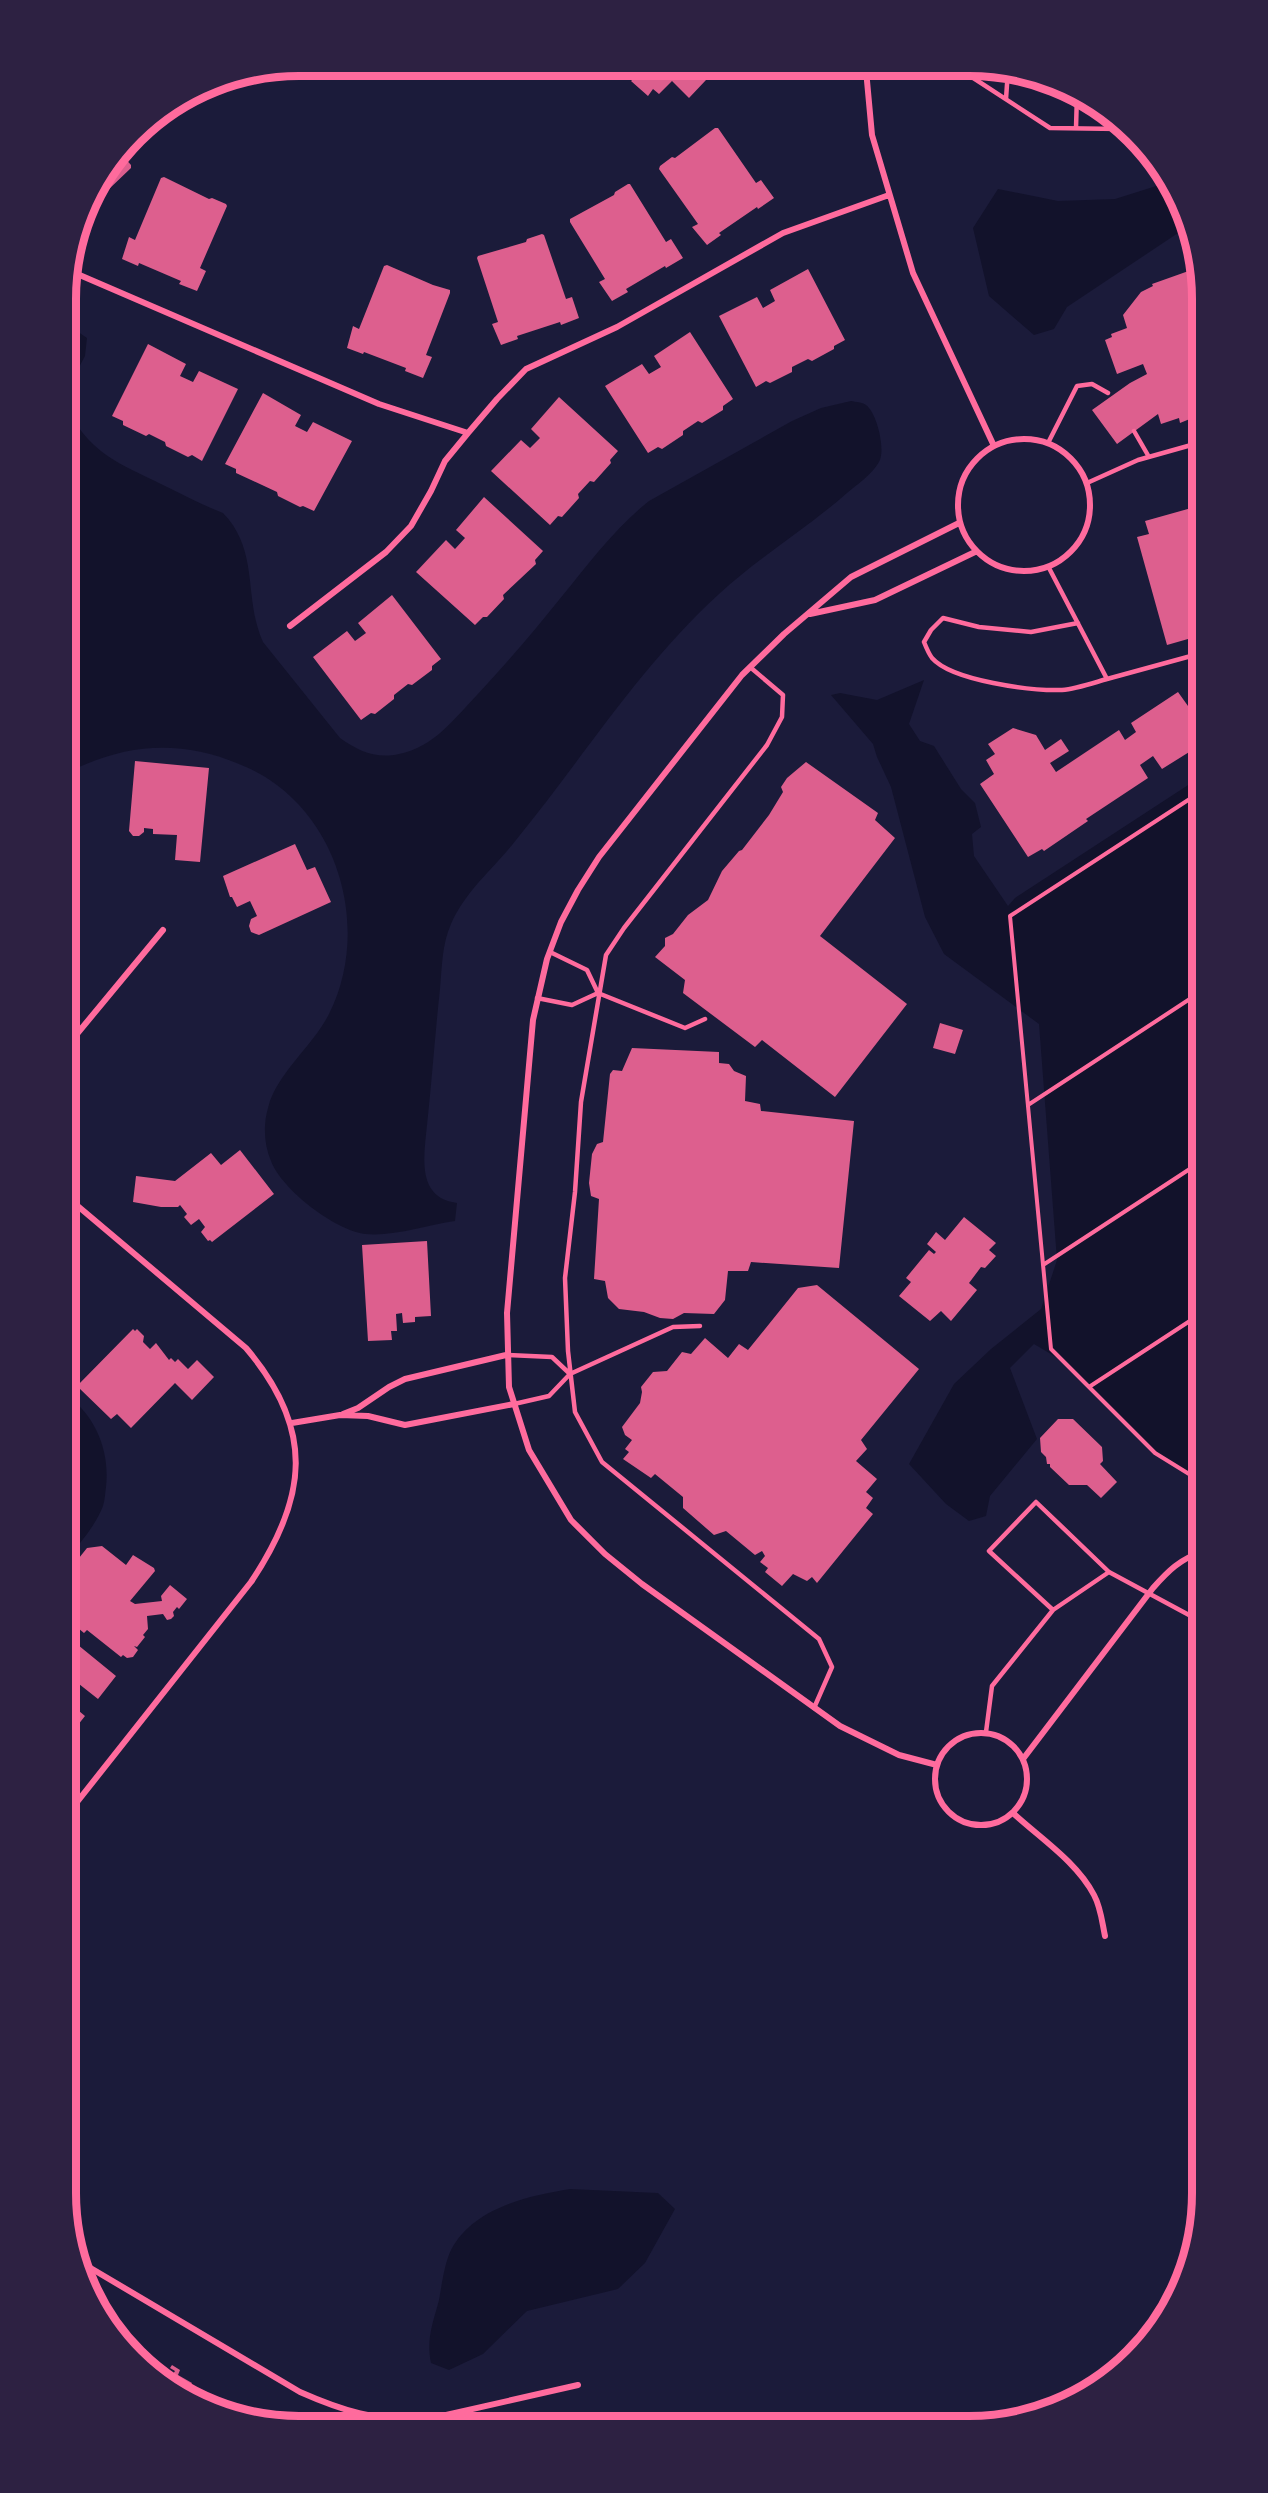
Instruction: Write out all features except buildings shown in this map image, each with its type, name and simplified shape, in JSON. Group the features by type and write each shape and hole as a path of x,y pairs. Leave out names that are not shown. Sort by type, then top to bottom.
{"street":[{"path":"867,77 872,135 913,273 994,446"},
{"path":"290,626 392,546 411,526 445,461 497,399 526,369 617,327 783,233 889,195"},
{"path":"78,274 379,404 468,433"},
{"path":"1030,438 1048,443 1065,452 1078,466 1087,483 1091,503 1089,523 1080,542 1066,557 1049,568 1030,572 1010,571 991,564 975,552 959,523 957,501 963,479 976,460 994,446 1011,440 1030,438"},
{"path":"937,1765 899,1755 874,1745 840,1726 642,1584 605,1554 571,1520 529,1450 508,1387 506,1355 507,1313 533,1020 550,951 561,922 578,890 599,857 750,667 784,634 851,577 959,523"},
{"path":"809,614 875,600 975,552"},
{"path":"76,1035 163,930"},
{"path":"76,1205 246,1348 262,1367 280,1395 292,1424 296,1454 291,1501 283,1528 271,1553 251,1582 76,1803"},
{"path":"292,1424 340,1415 358,1408 405,1379 506,1355"},
{"path":"340,1415 368,1416 405,1425 514,1404"},
{"path":"1023,1759 1148,1594 1170,1568 1192,1555"},
{"path":"986,1732 1001,1737 1014,1745 1023,1759 1028,1772 1027,1787 1022,1801 1013,1813 1000,1821 986,1825 970,1824 957,1818 945,1808 938,1795 935,1780 937,1765 944,1751 956,1740 970,1734 986,1732"},
{"path":"1013,1813 1074,1868 1086,1882 1095,1896 1105,1936"},
{"path":"89,2267 300,2392 334,2408 372,2416"},
{"path":"442,2416 578,2385"}],"lane":[{"path":"972,77 1050,128 1112,129"},
{"path":"1006,99 1007,80"},
{"path":"1076,128 1077,104"},
{"path":"1048,443 1077,386 1092,384 1108,393"},
{"path":"1134,431 1149,457"},
{"path":"1087,483 1149,457 1192,445"},
{"path":"1049,568 1107,679"},
{"path":"1078,623 1031,632 979,627 944,618 931,630 924,642 932,658 948,670 1028,690 1064,690 1192,656"},
{"path":"750,667 783,695 782,717 767,745 624,928 606,955 581,1102 575,1192 565,1278 570,1374 575,1412 602,1462 819,1639 832,1666 814,1708"},
{"path":"550,951 587,970 598,993 685,1028 705,1019"},
{"path":"537,998 572,1005 598,993"},
{"path":"514,1404 549,1396 570,1374 673,1327 700,1326"},
{"path":"506,1355 552,1357 570,1374"},
{"path":"1053,1610 989,1551 1036,1502 1109,1572 1192,1617"},
{"path":"986,1732 992,1686 1053,1610 1109,1572"}],"path":[{"path":"1192,797 1010,915 1051,1349 1155,1453 1192,1476"},
{"path":"1028,1105 1192,998"},
{"path":"1043,1265 1192,1168"},
{"path":"1089,1387 1192,1320"}],"shaded area":[{"path":"1160,185 1181,231 1067,307 1054,329 1034,335 989,296 973,228 998,189 1058,201 1115,199"},
{"path":"76,330 87,338 85,356 76,373"},
{"path":"851,401 866,405 877,423 881,441 879,462 864,479 719,594 663,651 541,809 472,890 451,924 443,956 424,1162 429,1184 435,1193 457,1203 455,1221 398,1232 365,1234 353,1231 325,1217 298,1196 277,1172 267,1148 265,1128 266,1115 272,1096 279,1083 322,1026 342,980 347,944 346,908 338,872 324,840 304,810 277,785 246,767 200,752 178,748 156,748 112,755 76,769 76,424 88,439 108,456 132,470 223,513 235,528 247,559 257,625 263,642 340,738 354,747 375,755 391,755 423,745 451,723 521,646 603,546 649,501 792,421 821,408"},
{"path":"924,680 909,724 920,741 934,746 961,789 975,803 981,827 972,834 974,856 1008,906 1015,898 1192,783 1192,1474 1157,1453 1071,1366 1034,1344 1010,1368 1037,1439 990,1496 986,1516 969,1521 946,1504 909,1464 954,1384 991,1349 1041,1309 1057,1260 1039,1024 944,954 925,917 891,787 873,744 831,695 840,693 877,700"},
{"path":"76,1403 93,1424 106,1461 107,1474 103,1506 76,1548"},
{"path":"570,2189 658,2193 675,2209 645,2263 618,2289 527,2311 483,2354 449,2370 431,2363 430,2339 445,2268 451,2250 461,2236 487,2214 503,2206 519,2200"},
{"path":"1170,2289 1162,2305 1136,2341 1161,2298"}]}
